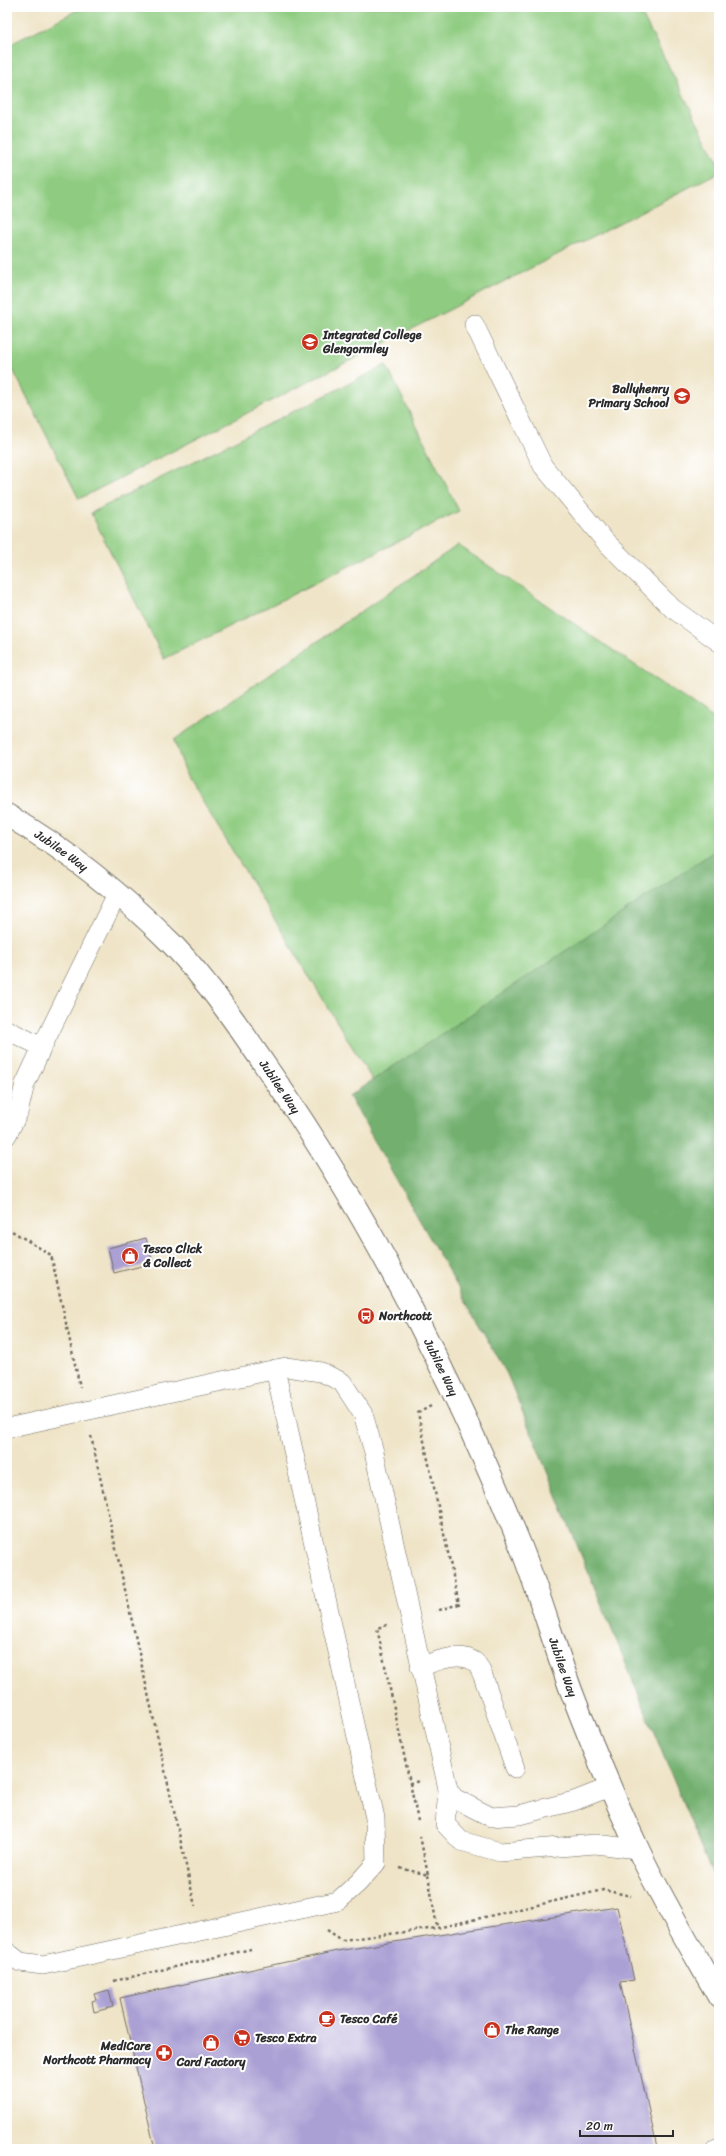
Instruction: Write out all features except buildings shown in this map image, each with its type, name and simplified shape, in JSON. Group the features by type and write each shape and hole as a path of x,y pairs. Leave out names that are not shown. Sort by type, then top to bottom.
{"street":[{"name":"Jubilee Way","path":"7,815 37,833 117,894 174,946 229,1014 312,1133 396,1280 454,1394 522,1548 572,1693 610,1786 659,1892 719,1997"}],"lane":[{"path":"474,324 543,466 605,541 672,608 719,642"},
{"path":"7,1135 18,1113 25,1084 117,894"},
{"path":"7,1030 42,1047"},
{"path":"7,1428 286,1367 321,1372 342,1382 363,1414 374,1452 446,1782 454,1798 491,1817 519,1815 574,1801 610,1786"},
{"path":"7,1952 20,1962 43,1966 338,1901 376,1862 375,1818 275,1369"},
{"path":"420,1667 440,1660 464,1657 476,1663 483,1676 515,1768"},
{"path":"446,1782 445,1824 461,1841 500,1852 595,1844 638,1849"}],"path":[{"path":"7,1228 51,1255 206,1959"},
{"path":"418,1824 377,1628 459,1604 418,1413 454,1394"},
{"path":"409,1780 410,1783 446,1782"},
{"path":"420,1831 437,1928"},
{"path":"376,1862 428,1875"},
{"path":"320,1932 328,1930 342,1940 437,1928 603,1890 636,1897 659,1892"},
{"path":"114,1981 252,1948"}],"green space":[{"path":"83,7 638,7 719,164 719,172 79,499 7,358 7,46"},
{"path":"386,365 459,511 164,659 91,513"},
{"path":"458,545 719,722 719,849 373,1081 187,776 174,740"},
{"path":"719,848 719,1891 507,1374 349,1096"}],"place":[{"name":"Integrated College Glengormley","path":"310,342"},
{"name":"Ballyhenry Primary School","path":"682,396"},
{"name":"Tesco Click & Collect","path":"130,1256"},
{"name":"Northcott","path":"366,1316"},
{"name":"Tesco Café","path":"327,2019"},
{"name":"The Range","path":"492,2030"},
{"name":"Tesco Extra","path":"242,2038"},
{"name":"Card Factory","path":"211,2043"},
{"name":"MediCare Northcott Pharmacy","path":"164,2053"}]}
